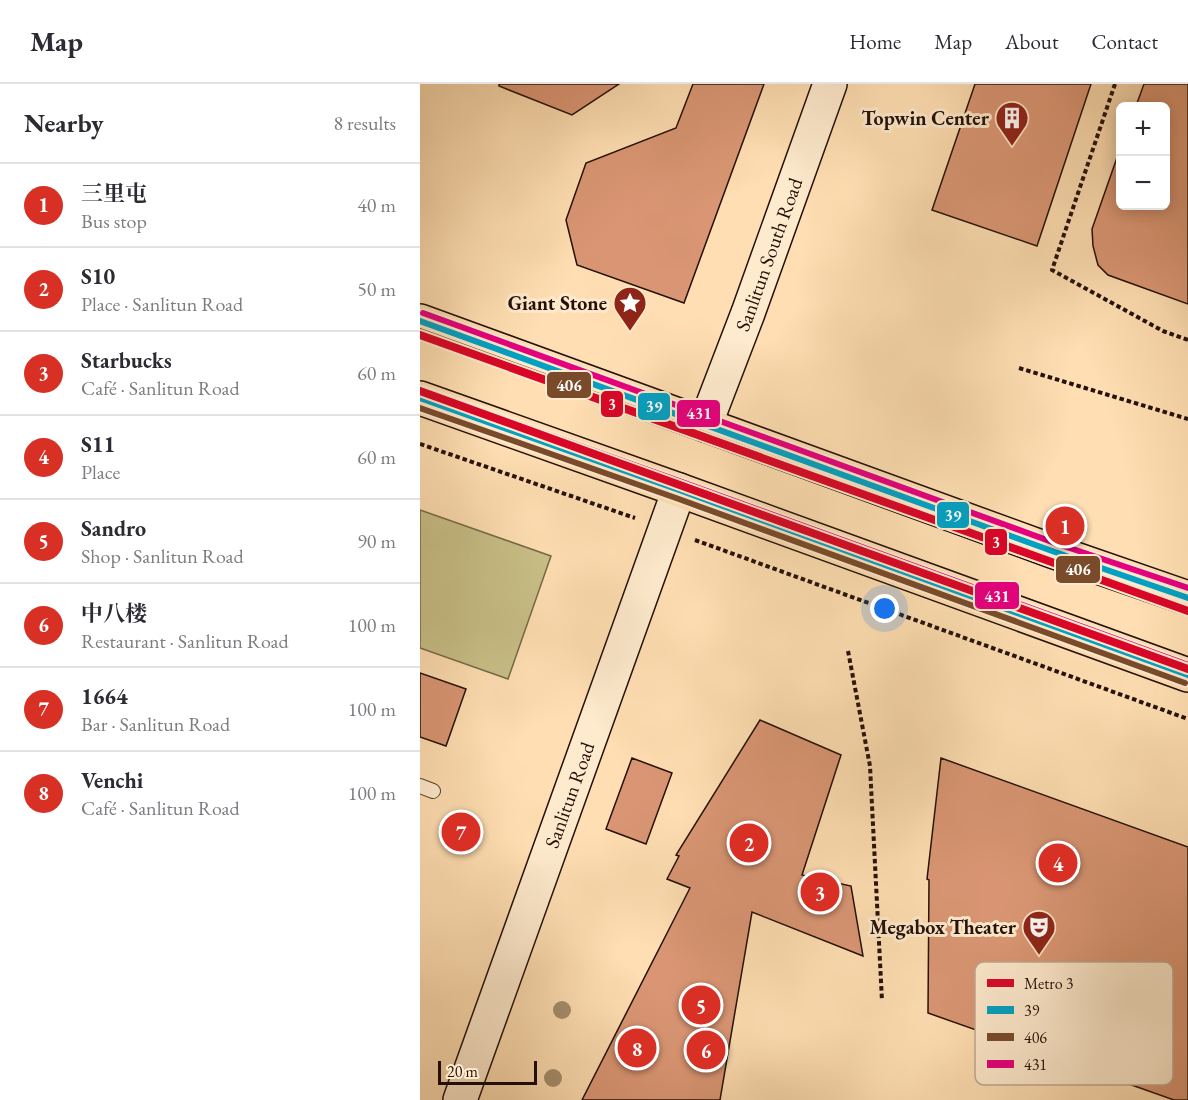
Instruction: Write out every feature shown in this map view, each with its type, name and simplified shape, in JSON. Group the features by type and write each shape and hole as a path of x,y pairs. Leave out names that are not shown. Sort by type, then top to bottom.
{"main road":[{"path":"420,321 1052,551 1188,598"},
{"path":"420,398 1188,675"}],"street":[{"name":"Sanlitun South Road","path":"705,424 748,313 830,84"},
{"name":"Sanlitun Road","path":"460,1100 679,490"}],"path":[{"path":"1115,84 1052,270 1163,331 1188,340"},
{"path":"1019,368 1188,419"},
{"path":"420,444 664,528 1188,719"},
{"path":"848,651 870,766 882,1001"}],"shaded area":[{"path":"420,510 551,556 508,679 420,648"}],"building":[{"path":"499,84 619,84 572,115 499,86"},
{"path":"693,84 764,84 684,303 577,265 566,220 586,163 676,128"},
{"name":"Topwin Center","path":"975,84 1091,84 1037,246 932,210"},
{"path":"1144,84 1188,84 1188,304 1108,275 1098,265 1093,246 1092,229 1116,160 1116,210 1170,210 1170,102 1137,102"},
{"path":"420,673 466,689 446,746 420,737"},
{"path":"760,720 841,755 802,875 851,886 863,956 752,912 720,1100 582,1100 690,888 667,879 679,856 676,855"},
{"path":"632,758 672,773 646,844 606,829"},
{"path":"941,758 1188,847 1188,1100 1174,1100 1132,1085 1173,1085 1173,962 975,962 975,1030 928,1013 929,880 927,879"}],"metro line":[{"name":"3","path":"420,335 1188,611"},
{"name":"3","path":"420,391 1188,669"}],"transit line":[{"name":"431","path":"423,313 1055,543 1188,588"},
{"name":"39","path":"420,321 1052,551 1188,598"},
{"name":"406","path":"420,331 1185,607"},
{"name":"431","path":"423,390 1188,665"},
{"name":"39","path":"420,398 1188,675"},
{"name":"406","path":"420,408 676,498 1185,683"}],"place":[{"name":"Topwin Center","path":"1012,147"},
{"name":"Giant Stone","path":"630,332"},
{"name":"三里屯","path":"1065,526"},
{"name":"1664","path":"461,832"},
{"name":"S10","path":"749,843"},
{"name":"S11","path":"1058,863"},
{"name":"Starbucks","path":"820,892"},
{"name":"Megabox Theater","path":"1039,956"},
{"name":"Sandro","path":"701,1005"},
{"name":"Venchi","path":"637,1048"},
{"name":"中八楼","path":"706,1050"}]}
